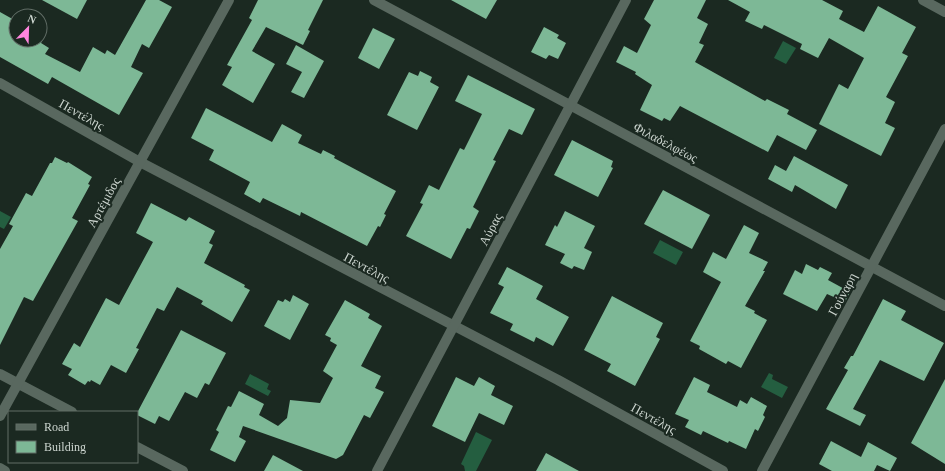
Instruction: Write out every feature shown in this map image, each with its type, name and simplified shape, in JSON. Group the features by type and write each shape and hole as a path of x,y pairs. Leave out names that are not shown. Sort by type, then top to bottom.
{"street":[{"name":"Αρτέμιδος","path":"0,416 229,0"},
{"name":"Φιλαδελφέως","path":"374,0 945,306"},
{"name":"Αύρας","path":"377,471 626,0"},
{"path":"923,0 945,12"},
{"name":"Πεντέλης","path":"0,83 140,162 453,327 558,380 723,471"},
{"name":"Γούναρη","path":"762,471 945,129"},
{"path":"0,374 70,411"},
{"path":"138,448 183,471"},
{"path":"0,468 5,471"}],"shaded area":[{"path":"783,41 796,48 786,64 774,58"},
{"path":"0,211 11,217 4,229 0,227"},
{"path":"660,240 683,252 676,265 653,253"},
{"path":"769,373 773,375 772,379 788,387 782,398 761,387"},
{"path":"250,374 269,384 267,389 271,391 268,396 245,384"},
{"path":"476,432 492,440 476,471 465,471 464,466 461,464"}],"building":[{"path":"42,0 87,0 77,19"},
{"path":"146,0 159,0 172,7 149,48 142,44 131,67 143,73 119,115 52,77 48,84 0,57 0,12 8,16 8,48 48,47 49,48 45,54 80,72 93,47 105,54 107,50 115,55"},
{"path":"258,0 323,0 308,30 310,31 303,45 266,27 252,51 275,64 253,103 222,85 232,67 227,65 252,20 249,18"},
{"path":"451,0 497,0 486,19"},
{"path":"654,0 706,0 697,18 708,24 699,43 704,45 695,62 765,101 767,99 789,110 787,114 817,130 806,150 777,135 768,152 680,106 670,121 664,118 662,121 640,110 652,85 635,74 636,72 616,62 624,46 637,53 651,25 644,19"},
{"path":"728,0 822,0 843,11 839,19 864,32 878,6 916,27 902,53 908,56 886,97 895,102 885,123 895,128 881,156 819,124 839,84 848,89 864,58 829,38 818,58 800,49 802,44 764,25 762,29 745,21 750,12"},
{"path":"544,27 559,35 557,38 566,43 558,59 549,55 546,59 531,52"},
{"path":"373,28 395,39 379,69 358,58"},
{"path":"296,45 324,61 304,98 291,92 302,72 286,64"},
{"path":"420,71 432,77 430,82 439,87 417,130 387,115 409,72 418,76"},
{"path":"468,75 535,109 522,135 509,129 493,160 496,161 473,207 479,211 470,229 467,228 451,259 406,236 423,204 420,203 429,185 439,190 460,148 464,150 482,114 455,101"},
{"path":"206,108 272,142 282,124 302,135 298,143 321,154 323,150 335,156 334,158 396,191 384,214 386,215 380,227 378,226 367,246 301,212 300,216 263,198 260,203 244,194 250,182 209,160 214,150 191,138"},
{"path":"572,140 613,161 611,167 613,168 598,197 554,175"},
{"path":"794,156 848,185 836,209 795,185 792,192 768,179 775,165 786,171"},
{"path":"55,157 67,163 68,162 92,177 88,184 90,185 72,218 78,221 33,301 24,297 0,345 0,249 13,226 9,224 26,193 32,196 50,163 52,163"},
{"path":"663,190 710,215 692,249 644,224"},
{"path":"151,203 186,221 189,217 215,231 209,243 213,245 204,263 245,285 244,287 250,290 232,322 201,304 203,301 177,287 164,311 157,308 136,348 139,349 126,373 111,365 100,385 91,380 85,385 68,375 72,369 62,364 74,343 80,347 106,298 119,305 153,242 136,233"},
{"path":"565,211 595,226 584,248 592,252 584,270 574,266 572,269 560,263 565,254 545,245 555,225 557,227"},
{"path":"744,225 759,233 749,253 768,262 763,271 765,271 745,306 767,320 741,368 728,361 726,364 699,349 700,346 690,341 721,282 703,272 713,252 726,259"},
{"path":"806,264 818,270 820,267 832,273 828,280 850,292 845,302 827,294 817,311 783,294 795,270 802,274"},
{"path":"507,267 543,286 536,299 569,317 553,346 536,337 534,342 510,330 513,324 490,313 504,287 498,284"},
{"path":"293,295 309,304 290,340 264,326 278,300 283,302 285,299 290,302"},
{"path":"612,296 663,323 656,337 660,339 635,386 607,371 611,364 584,350"},
{"path":"883,299 906,311 901,320 944,343 924,381 880,360 853,409 866,415 860,426 826,409 848,370 844,368 851,356 853,356"},
{"path":"345,300 370,314 368,318 382,326 361,366 381,376 375,388 384,392 370,418 364,415 343,455 336,459 243,426 239,437 246,441 235,462 210,450 219,432 216,430 228,406 231,407 239,391 264,404 259,415 278,426 287,418 290,400 320,403 333,378 323,371 337,345 330,341 331,338 325,335"},
{"path":"181,330 226,353 209,385 205,383 197,398 185,392 169,421 159,416 155,424 138,416 138,411"},
{"path":"456,377 474,386 479,377 495,386 491,395 513,406 504,425 479,413 465,442 432,426"},
{"path":"694,377 710,385 707,392 737,407 740,400 747,404 751,397 767,406 763,415 765,417 758,431 755,429 746,449 729,441 728,443 703,431 701,435 685,427 689,420 675,414"},
{"path":"945,379 945,464 911,443"},
{"path":"831,441 861,457 868,442 897,458 890,471 877,465 874,471 832,471 819,464"},
{"path":"546,453 579,471 536,471"},
{"path":"273,455 303,471 264,471"}]}
